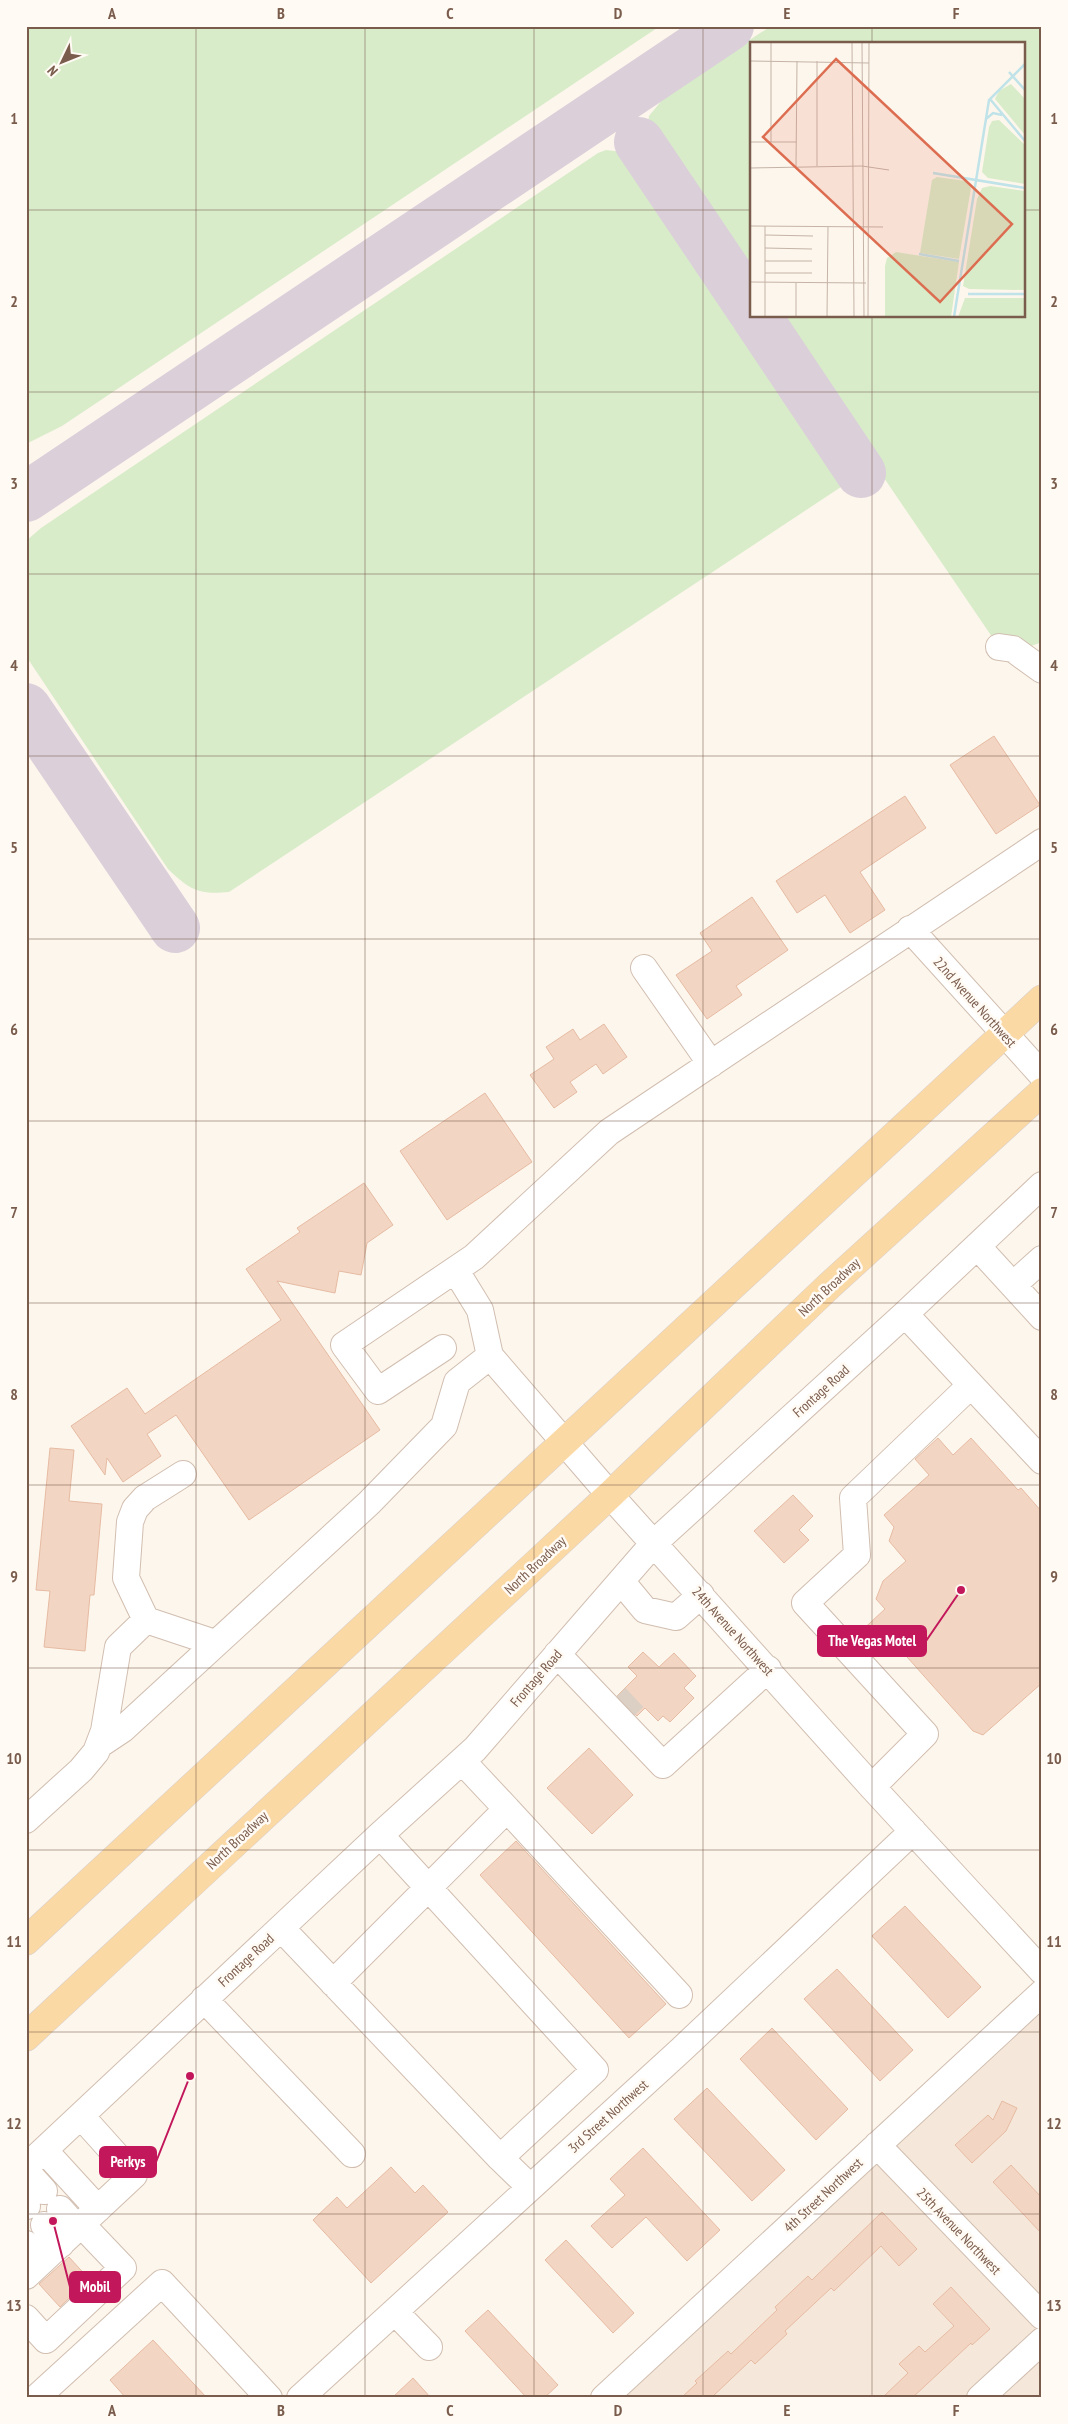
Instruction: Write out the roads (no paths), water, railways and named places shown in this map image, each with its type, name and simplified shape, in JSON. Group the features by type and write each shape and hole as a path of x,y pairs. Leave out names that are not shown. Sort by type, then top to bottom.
{"main road":[{"path":"26,1941 1042,999"},
{"name":"North Broadway","path":"26,2037 610,1495 830,1285 1042,1092"}],"street":[{"path":"999,647 1013,649 1042,670"},
{"path":"443,1348 378,1391 344,1345 474,1258 609,1132 1042,842"},
{"name":"22nd Avenue Northwest","path":"910,929 1042,1075"},
{"path":"644,968 711,1064"},
{"name":"Frontage Road","path":"38,2157 204,1999 462,1761 654,1543 905,1314 1042,1185"},
{"path":"977,1246 1042,1317"},
{"path":"1012,1285 1042,1258"},
{"name":"24th Avenue Northwest","path":"456,1271 480,1310 490,1356 610,1495 872,1787 1042,1971"},
{"path":"905,1314 1042,1462"},
{"path":"99,1745 123,1729 369,1503 444,1426 457,1382 490,1356"},
{"path":"872,1787 925,1734 805,1603 857,1555 853,1498 971,1385"},
{"path":"183,1474 145,1498 135,1509 130,1522 126,1578 146,1620 215,1643"},
{"path":"621,1581 645,1610 676,1617 701,1595"},
{"path":"26,1820 81,1770 96,1752 104,1730 118,1647 146,1620"},
{"path":"557,1654 575,1676 656,1758"},
{"path":"656,1758 768,1670"},
{"path":"575,1676 593,1671 616,1696"},
{"path":"636,1717 656,1758"},
{"path":"462,1761 679,1995"},
{"path":"333,1983 507,1809"},
{"name":"3rd Street Northwest","path":"300,2398 681,2050 912,1831"},
{"path":"380,1836 595,2070 500,2158"},
{"path":"281,1928 500,2158 530,2187"},
{"name":"4th Street Northwest","path":"604,2398 1042,1993"},
{"path":"204,1999 352,2154"},
{"path":"31,2261 63,2214 134,2175 81,2116"},
{"name":"25th Avenue Northwest","path":"877,2145 1042,2316"},
{"path":"38,2157 63,2214"},
{"path":"26,2318 46,2340 123,2268 63,2214 38,2157"},
{"path":"36,2398 162,2283 269,2398"},
{"path":"395,2312 429,2348"},
{"path":"980,2398 1042,2341"}],"tunnel":[{"path":"616,1697 635,1717"}],"place":[{"name":"The Vegas Motel","path":"961,1590"},
{"name":"Perkys","path":"190,2076"},
{"name":"Mobil","path":"53,2221"}]}
